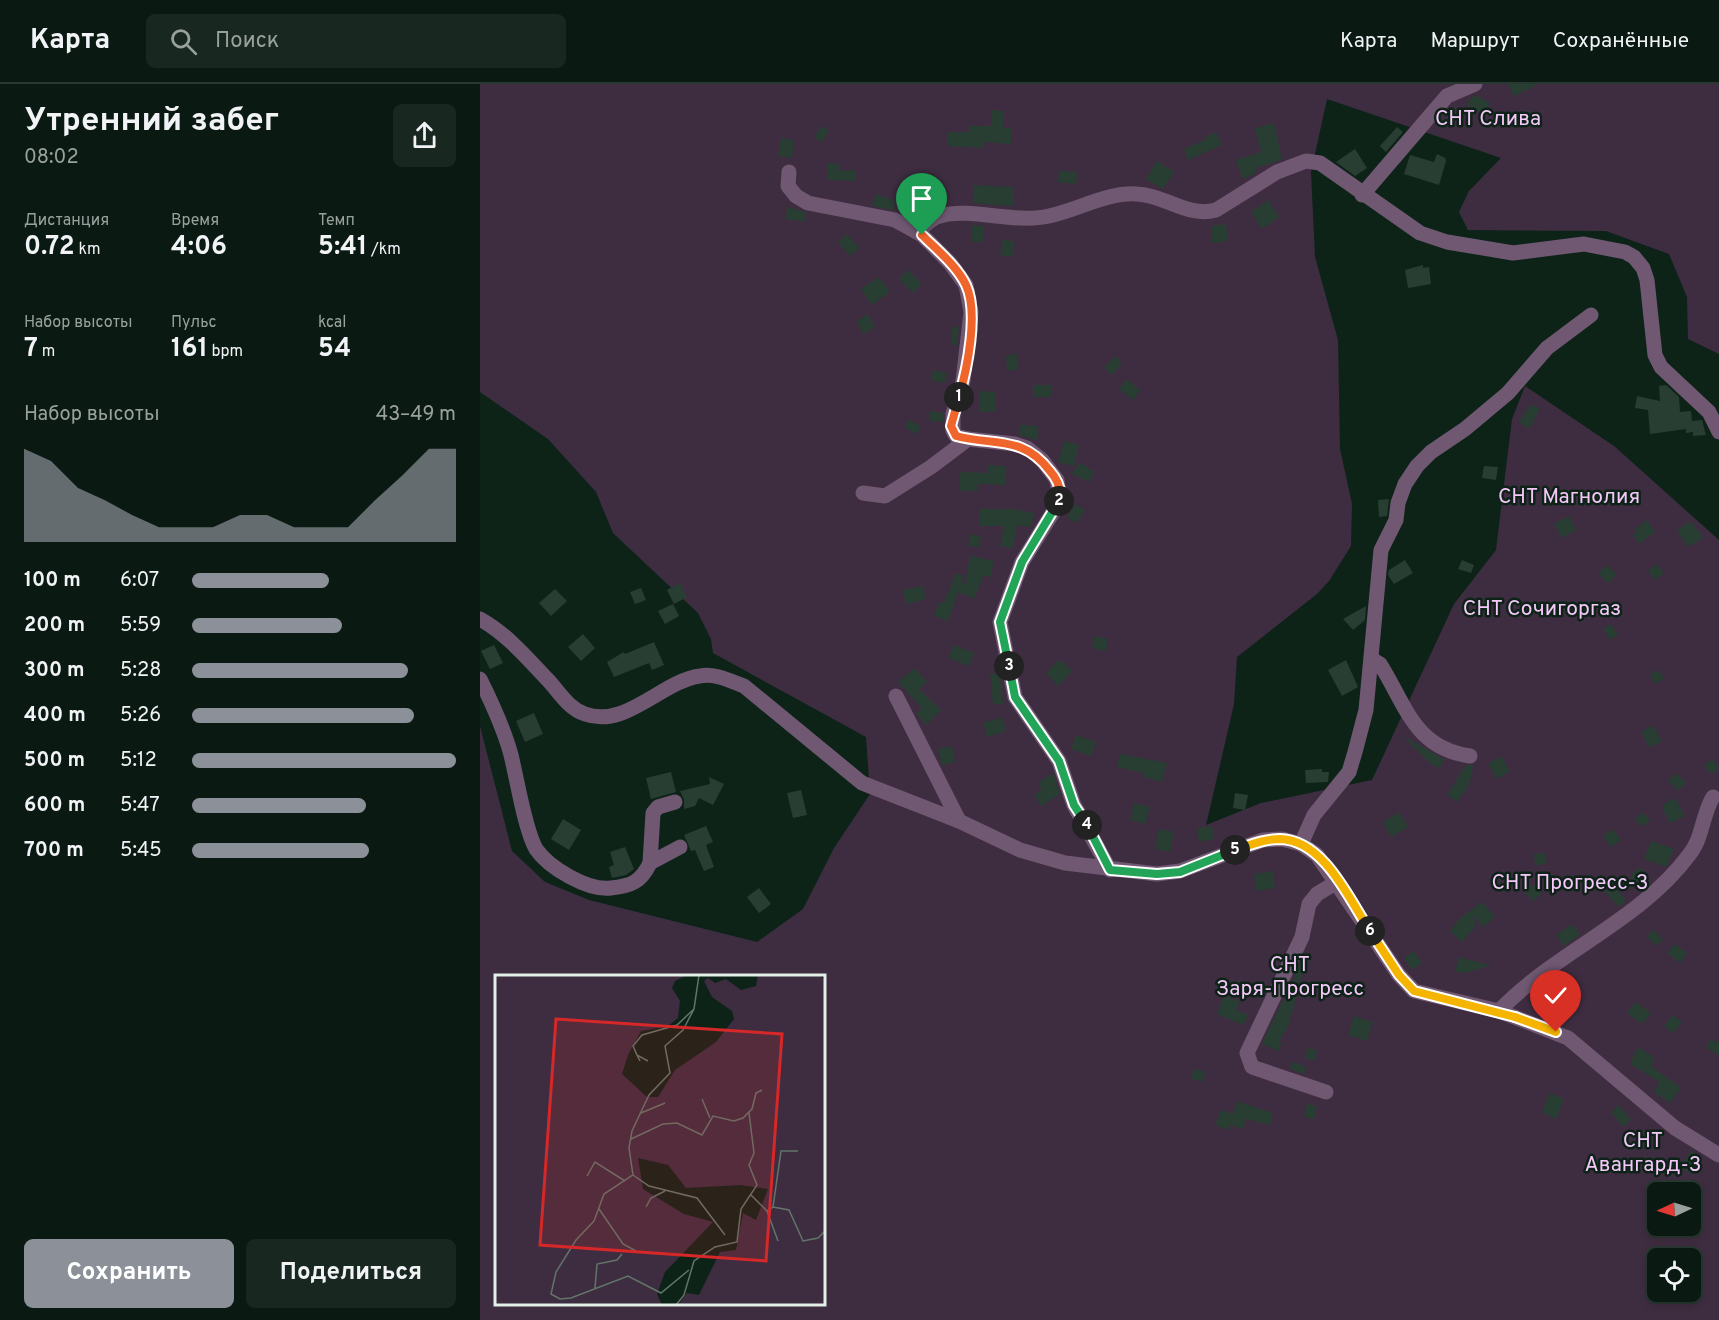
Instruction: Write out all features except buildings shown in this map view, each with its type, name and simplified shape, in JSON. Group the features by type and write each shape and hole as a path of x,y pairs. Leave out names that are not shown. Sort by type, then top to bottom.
{"street":[{"path":"1362,195 1443,90 1475,84"},
{"path":"918,231 939,216 950,214 1040,218 1118,196 1136,194 1151,196 1203,213 1216,210 1290,166 1306,160 1320,163 1362,195 1420,233 1476,249 1513,253 1584,244 1625,252 1634,257 1643,268 1647,280 1655,355 1661,367 1709,412 1719,432"},
{"path":"789,172 788,186 796,196 808,203 876,215 918,231 950,263 966,285 969,296 971,333 963,381 951,426 956,436 1015,444 1027,448 1042,460 1060,487 1060,501 1022,562 1000,622 1015,697 1059,761 1074,805 1110,870"},
{"path":"1301,844 1314,815 1349,772 1365,710 1372,659 1381,550 1396,520 1398,503 1405,484 1417,466 1431,452 1465,429 1508,393 1548,348 1591,315"},
{"path":"863,492 885,496 932,467 968,439"},
{"path":"480,619 521,651 572,708 587,715 602,716 622,712 685,680 700,675 714,676 744,686 862,783 959,821 1012,847 1065,863 1157,874 1180,872 1263,840 1282,839 1301,844 1317,855 1399,975 1414,991 1499,1011 1568,1038 1666,1121 1719,1155"},
{"path":"1372,659 1380,664 1411,722 1422,735 1437,745 1470,756"},
{"path":"480,679 493,705 511,753 536,848 568,876 599,890 633,884 644,876 650,863 653,813 658,807 675,802"},
{"path":"896,696 959,821"},
{"path":"1499,1011 1521,988 1619,920 1678,868 1696,846 1707,806 1713,797"},
{"path":"650,863 680,847"},
{"path":"1326,1092 1264,1073 1252,1067 1248,1060 1250,1043 1302,937 1309,904 1317,894 1337,882"}],"green space":[{"path":"480,84 1719,84 1719,354 1688,339 1687,297 1669,254 1606,231 1468,230 1459,212 1469,191 1501,158 1327,99 1311,172 1315,257 1338,340 1340,449 1352,504 1351,546 1329,581 1317,594 1237,657 1234,704 1206,825 1261,803 1372,780 1454,604 1496,550 1512,419 1525,386 1614,446 1719,540 1719,1320 480,1320 480,726 512,851 545,882 589,900 757,942 803,909 834,848 870,794 866,737 713,653 711,639 698,613 613,533 596,492 548,439 480,392"}],"route":[{"path":"922,235 950,263 966,285 969,296 971,333 963,381 953,414 951,426 953,431 956,436 968,439 1015,444 1027,448 1042,460 1060,487 1060,501 1022,562 1000,622 1015,697 1021,709 1059,761 1074,805 1084,819 1110,870 1157,874 1180,872 1263,840 1282,839 1301,844 1317,855 1399,975 1414,991 1435,998 1499,1011 1556,1032"}],"park label":[{"name":"СНТ Слива","path":"1488,118"},
{"name":"СНТ Магнолия","path":"1569,496"},
{"name":"СНТ Сочигоргаз","path":"1542,608"},
{"name":"СНТ Прогресс-3","path":"1570,882"},
{"name":"СНТ Заря-Прогресс","path":"1290,976"},
{"name":"СНТ Авангард-3","path":"1643,1152"}]}
